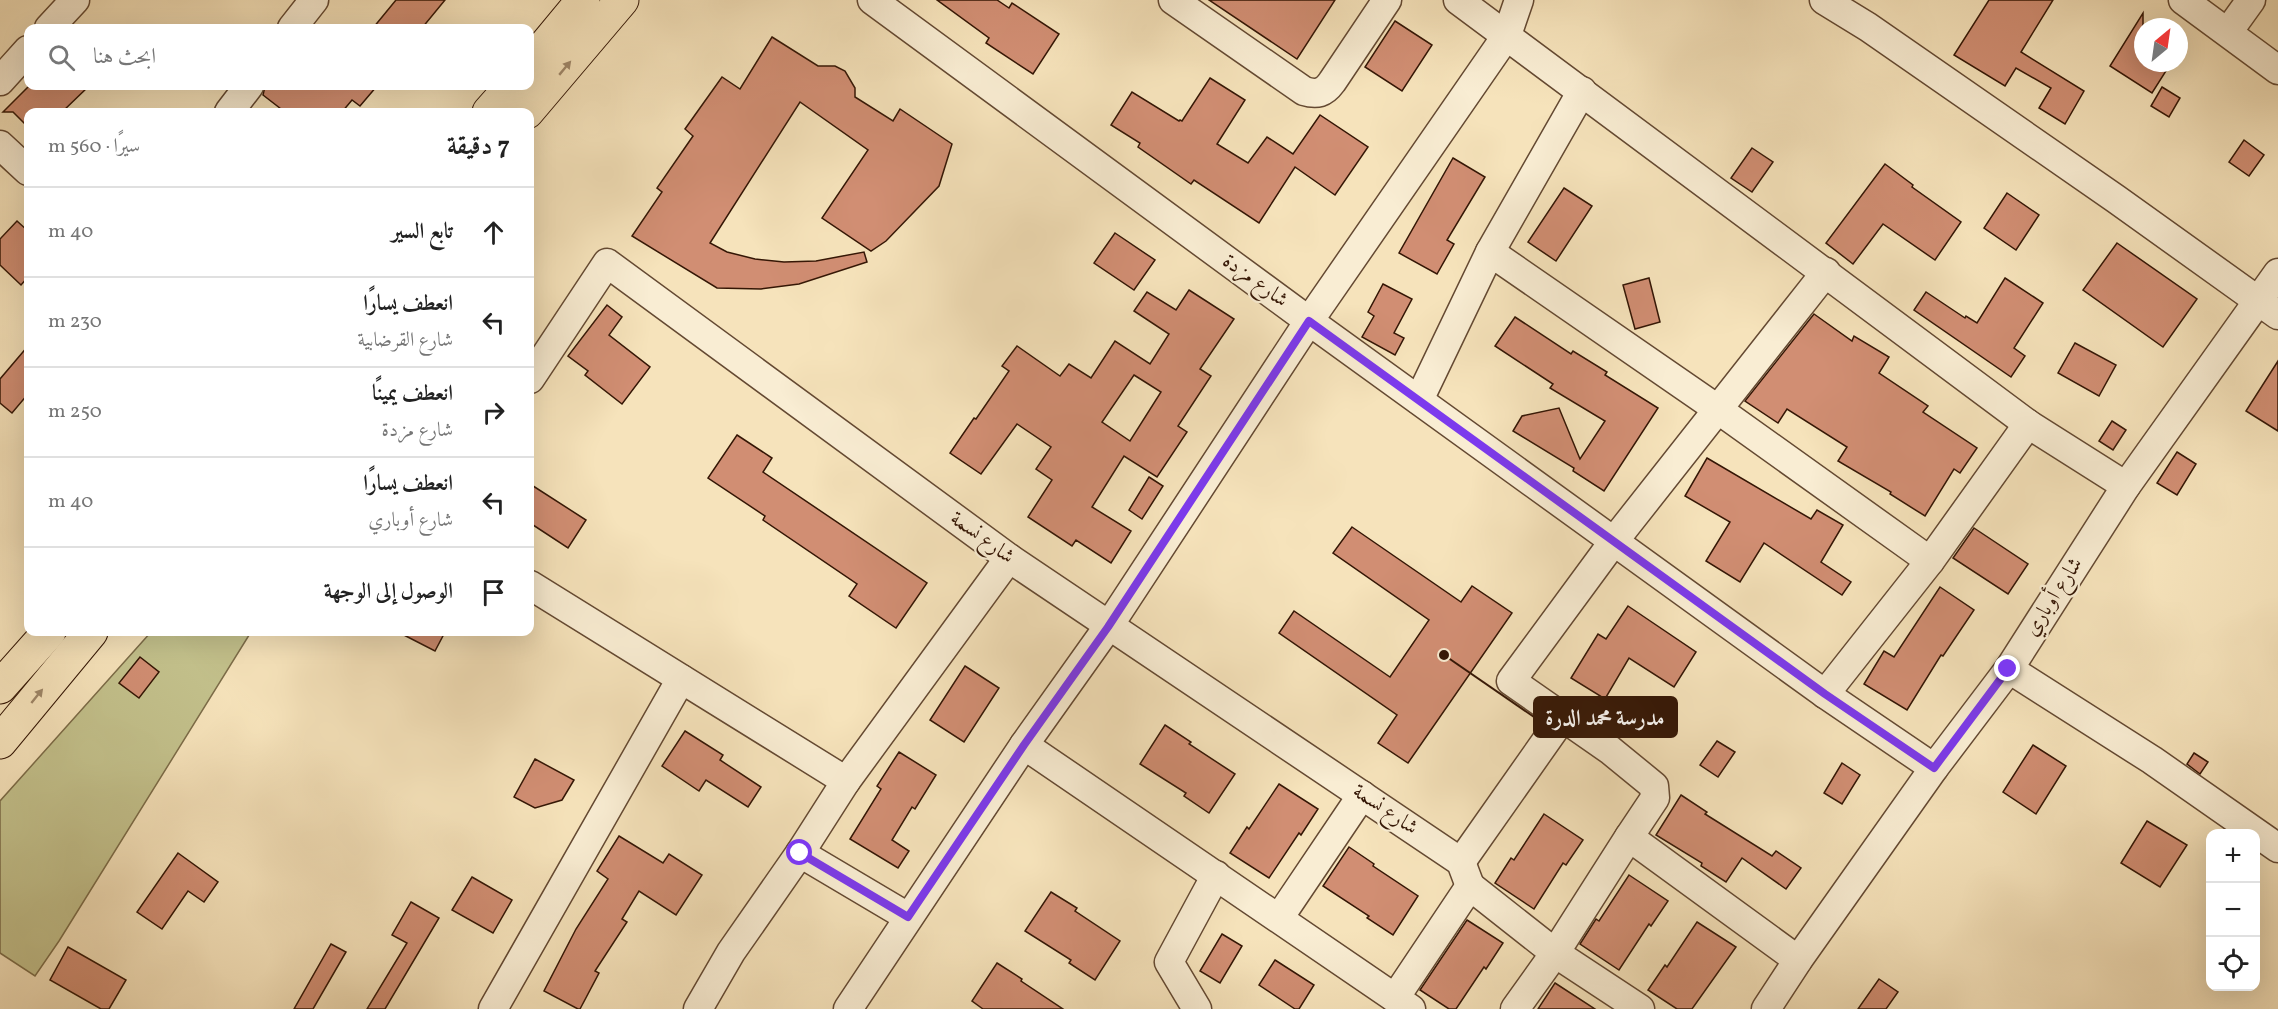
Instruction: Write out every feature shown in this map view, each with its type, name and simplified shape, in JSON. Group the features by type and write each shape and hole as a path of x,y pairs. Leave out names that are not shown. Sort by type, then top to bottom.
{"highway":[{"path":"534,59 583,0"},
{"path":"530,108 622,0"},
{"path":"493,108 508,90"},
{"path":"0,687 45,636"},
{"path":"0,742 88,636"}],"street":[{"path":"53,24 75,0"},
{"path":"1173,0 1304,91 1314,94 1325,91 1332,82 1387,0"},
{"path":"1458,0 2028,424 2126,486"},
{"path":"848,1009 1024,745 1108,627 1309,321 1507,35 1519,0"},
{"path":"1824,0 1887,40 2268,308"},
{"path":"2183,0 2278,70"},
{"path":"2228,32 2251,0"},
{"path":"295,24 310,1"},
{"name":"شارع مزدة","path":"879,1 1309,321 1825,694 1934,768"},
{"path":"0,81 24,54"},
{"path":"232,108 246,90"},
{"path":"1419,400 1490,252 1582,91"},
{"path":"0,145 24,167"},
{"path":"1490,252 1716,408 1930,561"},
{"name":"شارع نسمة","path":"534,373 607,263 1009,558 1108,627 1362,795 1465,874 1555,952 1640,1009"},
{"path":"1515,1009 1555,952 1655,798 1654,786 1610,750 1511,681 1716,408 1826,272"},
{"name":"شارع أوباري","path":"1773,1007 1798,960 1934,768 2008,669 2126,486 2268,308 2278,273"},
{"path":"1825,694 1930,561 2028,424"},
{"path":"698,1009 731,952 800,853 846,781 1009,558"},
{"path":"534,587 846,781"},
{"path":"2008,669 2152,760 2278,848"},
{"path":"494,1009 681,679"},
{"path":"1024,745 1403,1004 1465,874 1563,717"},
{"path":"1279,918 1362,795"},
{"path":"1629,837 1798,960"},
{"path":"800,853 908,917"},
{"path":"1197,1009 1169,962 1216,875"}],"shaded area":[{"path":"147,636 249,636 35,976 0,953 0,801"}],"building":[{"path":"396,0 445,0 425,24 376,24"},
{"path":"937,0 997,0 1009,8 1012,3 1059,34 1033,74 986,43 989,38"},
{"path":"1209,0 1335,0 1297,59"},
{"path":"1989,0 2053,0 2021,52 2084,91 2065,124 2039,108 2051,88 2016,68 2005,86 1954,55"},
{"path":"1395,21 1432,45 1402,91 1365,67"},
{"path":"2134,27 2134,72 2165,72 2152,93 2110,66"},
{"path":"772,37 818,66 835,66 845,71 855,88 855,97 893,121 900,109 952,144 939,186 886,241 871,251 822,218 868,150 800,102 710,243 727,252 755,259 784,262 816,261 864,252 867,262 799,284 761,289 717,288 632,236 662,192 657,188 693,136 685,129 722,77 740,89"},
{"path":"1210,78 1245,100 1217,144 1248,163 1267,137 1293,154 1320,115 1368,147 1335,195 1295,167 1259,223 1194,180 1191,184 1138,147 1140,143 1111,125 1132,92 1182,121"},
{"path":"2162,87 2180,98 2169,117 2151,106"},
{"path":"25,90 85,90 66,108 24,108 24,123 13,112 3,112"},
{"path":"264,90 374,90 360,106 352,100 345,108 280,108 263,95"},
{"path":"2244,140 2264,155 2249,176 2229,162"},
{"path":"1752,148 1773,162 1752,192 1731,178"},
{"path":"1453,158 1485,177 1447,240 1454,244 1437,274 1399,253"},
{"path":"1885,164 1913,185 1912,187 1961,222 1935,260 1883,224 1853,264 1826,243"},
{"path":"1564,188 1592,206 1556,261 1528,242"},
{"path":"2007,193 2039,215 2016,250 1984,228"},
{"path":"17,221 24,227 24,282 21,285 0,265 0,239"},
{"path":"1115,233 1155,260 1134,290 1094,263"},
{"path":"2117,243 2197,299 2163,347 2083,290"},
{"path":"1649,278 1660,322 1635,329 1623,285"},
{"path":"2005,278 2043,303 2014,348 2025,356 2011,377 1914,310 1926,292 1965,318 1966,316 1977,323"},
{"path":"1383,284 1412,299 1394,333 1404,338 1395,355 1362,337 1374,316 1368,312"},
{"path":"1189,290 1234,319 1200,369 1211,376 1178,426 1187,432 1157,477 1124,456 1092,507 1131,531 1111,563 1076,540 1072,546 1028,517 1052,480 1036,469 1051,447 1017,424 981,474 950,453 1009,371 1002,366 1017,346 1060,376 1069,364 1091,378 1115,341 1150,364 1169,334 1134,311 1147,292 1176,310","holes":["1134,375 1161,392 1130,441 1102,422"]},
{"path":"607,305 622,317 609,335 650,367 622,404 585,375 588,371 568,356"},
{"path":"1814,314 1852,341 1854,336 1889,357 1879,373 1928,406 1923,412 1977,448 1960,473 1954,469 1925,516 1890,494 1891,492 1838,461 1847,447 1787,409 1778,423 1745,401"},
{"path":"1515,317 1571,354 1573,351 1607,372 1605,375 1658,408 1604,491 1573,471 1574,468 1513,431 1522,416 1559,408 1580,459 1605,421 1550,388 1553,384 1495,346"},
{"path":"2075,343 2116,365 2099,396 2058,373"},
{"path":"24,351 24,399 12,413 0,403 0,379"},
{"path":"2278,361 2278,431 2246,411"},
{"path":"2112,421 2126,430 2113,450 2099,441"},
{"path":"737,435 772,458 763,472 927,583 896,628 849,596 857,584 763,520 765,516 708,478"},
{"path":"2177,452 2196,464 2177,495 2157,483"},
{"path":"1707,458 1811,519 1817,510 1843,525 1821,562 1851,582 1842,595 1764,543 1740,582 1706,561 1730,522 1685,496"},
{"path":"1149,477 1163,486 1142,519 1129,510"},
{"path":"534,487 586,520 568,548 534,526"},
{"path":"1352,527 1461,602 1472,586 1512,613 1408,763 1378,743 1397,715 1279,633 1294,611 1390,677 1429,620 1333,553"},
{"path":"1974,528 2028,564 2008,594 1953,558"},
{"path":"1940,587 1974,610 1943,656 1941,655 1907,710 1864,684 1884,651 1894,657"},
{"path":"1628,606 1696,652 1674,687 1629,658 1605,699 1571,678 1598,634 1606,639"},
{"path":"406,636 443,636 435,651"},
{"path":"140,657 159,672 139,698 119,683"},
{"path":"965,666 999,688 964,742 930,720"},
{"path":"1165,725 1191,742 1189,744 1235,774 1209,813 1184,796 1186,793 1140,764"},
{"path":"685,731 723,755 720,760 761,787 748,807 706,780 699,791 662,766"},
{"path":"1717,741 1735,752 1718,777 1700,765"},
{"path":"2033,745 2066,766 2036,814 2003,792"},
{"path":"899,752 936,775 915,809 912,807 892,840 909,851 898,868 850,839 881,789 877,786"},
{"path":"2194,753 2208,762 2200,774 2187,764"},
{"path":"535,759 574,780 562,800 535,808 514,797"},
{"path":"1842,763 1860,775 1842,804 1824,793"},
{"path":"1279,784 1318,809 1269,878 1230,853"},
{"path":"1681,795 1707,812 1705,814 1772,856 1776,851 1801,868 1786,889 1742,858 1726,882 1701,866 1702,863 1656,835"},
{"path":"1544,814 1583,840 1566,865 1563,863 1534,909 1495,883 1511,858 1514,860"},
{"path":"2147,821 2187,845 2160,887 2121,863"},
{"path":"619,836 663,863 669,854 702,875 676,915 639,891 622,919 627,922 595,971 599,973 578,1009 544,991 576,929 608,879 597,871"},
{"path":"1349,847 1418,896 1393,935 1367,918 1369,916 1323,886"},
{"path":"178,853 218,882 204,902 188,891 162,929 137,912"},
{"path":"1629,875 1668,901 1651,926 1649,924 1619,970 1580,944 1596,919 1599,921"},
{"path":"472,877 512,900 493,933 452,910"},
{"path":"1051,892 1077,908 1075,911 1120,941 1095,980 1069,963 1071,960 1025,931"},
{"path":"411,902 439,918 385,1009 367,1009 407,943 392,935"},
{"path":"1467,920 1503,943 1456,1009 1449,1009 1420,990"},
{"path":"1697,922 1736,947 1692,1009 1677,1009 1648,990 1665,965 1667,967"},
{"path":"1222,934 1242,946 1220,983 1200,971"},
{"path":"331,944 346,952 313,1009 294,1009"},
{"path":"68,947 126,980 109,1009 101,1009 50,980"},
{"path":"1275,960 1314,985 1299,1009 1295,1009 1259,985"},
{"path":"997,963 1063,1009 983,1009 972,1001"},
{"path":"1879,979 1898,992 1886,1009 1858,1009"},
{"path":"1555,983 1595,1009 1538,1009"}],"place":[{"name":"مدرسة محمد الدرة","path":"1444,655"}],"route":[{"path":"800,853 908,917 1024,745 1108,627 1309,321 1825,694 1934,768 2008,669"}]}
